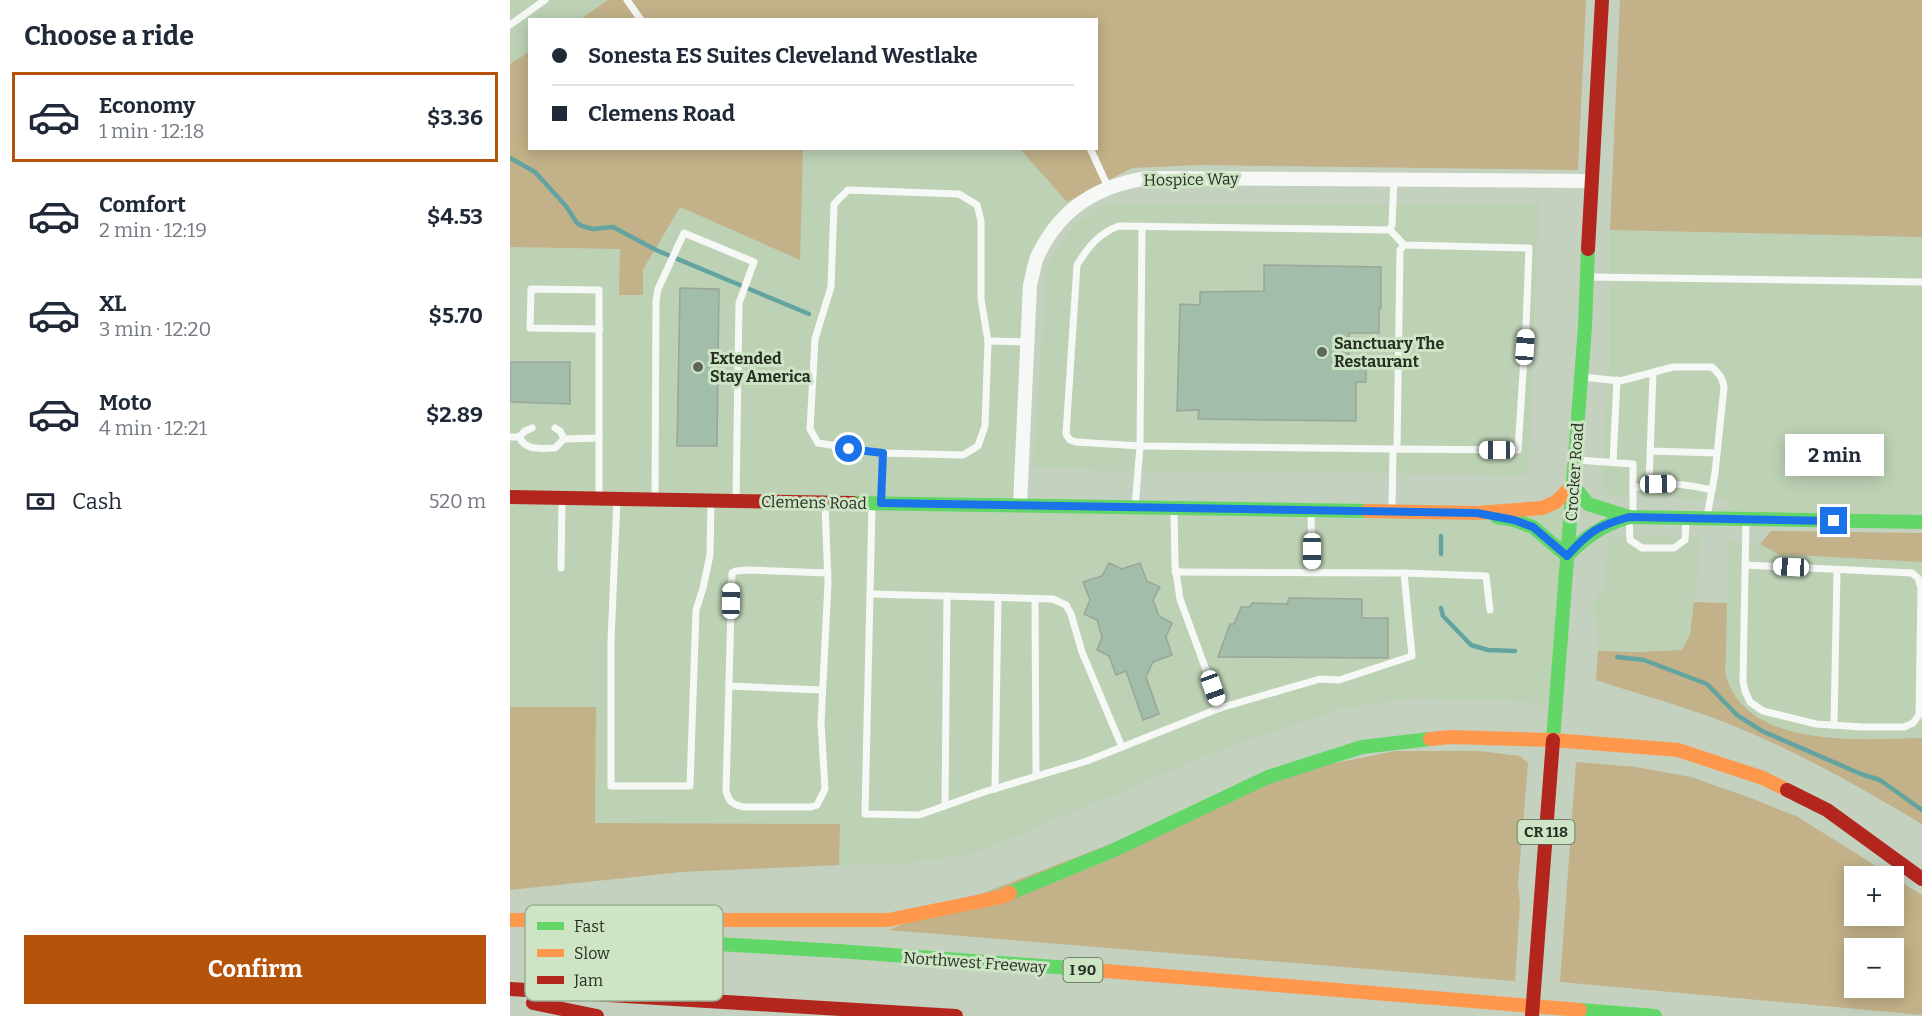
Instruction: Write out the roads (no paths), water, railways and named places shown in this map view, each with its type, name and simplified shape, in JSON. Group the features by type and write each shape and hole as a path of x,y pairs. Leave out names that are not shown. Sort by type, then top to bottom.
{"main road":[{"name":"Crocker Road","path":"1532,1016 1581,377 1602,0"},
{"name":"Clemens Road","path":"510,498 1477,513 1542,508 1556,502 1573,485"},
{"path":"1573,485 1588,504 1631,517 1922,522"},
{"name":"Clemens Road","path":"1477,513 1514,520 1533,527 1567,556"},
{"path":"1567,556 1591,532 1605,524 1631,517"},
{"path":"723,920 888,920 1001,897 1112,851 1268,777 1362,747 1450,737 1553,740 1678,750 1763,778 1827,810 1922,879"},
{"path":"510,933 525,934"},
{"name":"Northwest Freeway","path":"723,943 1341,989 1654,1016"},
{"path":"510,989 525,990"},
{"path":"510,998 597,1016"},
{"path":"717,1001 956,1016"}],"street":[{"name":"Hospice Way","path":"1020,505 1030,285 1038,255 1056,226 1085,200 1108,187 1147,178 1591,181"}],"lane":[{"path":"510,25 545,0"},
{"path":"627,0 640,18"},
{"path":"1091,150 1108,187"},
{"path":"1390,230 1394,179"},
{"path":"848,190 959,194 977,205 981,221 981,299 988,341 985,426 978,446 963,455 883,453 818,443 810,429 815,339 831,287 834,204 848,190"},
{"path":"1119,226 1142,226 1390,230 1404,245 1529,248 1518,450 1140,446 1070,440 1066,434 1077,266 1090,244 1108,230 1119,226"},
{"path":"1135,507 1140,446 1142,226"},
{"path":"656,500 656,301 658,289 684,233 754,262 740,303 736,501"},
{"path":"1392,512 1400,250 1404,245"},
{"path":"1587,277 1922,282"},
{"path":"599,499 600,329 599,290 531,289 530,328 600,329"},
{"path":"988,341 1028,342"},
{"path":"1581,377 1617,380 1673,368 1712,368 1718,373 1723,379 1724,387 1707,519"},
{"path":"1649,485 1651,439 1648,406 1653,373"},
{"path":"1613,462 1617,380"},
{"path":"1616,405 1625,405"},
{"path":"1615,421 1625,422"},
{"path":"510,437 519,437 532,428"},
{"path":"555,428 560,431 564,439"},
{"path":"519,437 530,448 555,448 564,439 599,438"},
{"path":"1614,437 1623,437"},
{"path":"1642,439 1651,439"},
{"path":"1650,451 1676,455 1717,453"},
{"path":"883,453 871,594 865,814 919,815 1087,761 1220,708 1320,679 1339,680 1412,656 1404,573"},
{"path":"1574,460 1649,464"},
{"path":"1633,464 1630,540 1642,548 1674,548 1684,540 1686,518"},
{"path":"1633,488 1675,480 1693,482 1712,490"},
{"path":"561,568 562,498"},
{"path":"617,499 611,642 611,786 690,786 696,610 710,555 711,500"},
{"path":"825,502 828,573 821,723 825,789 817,805 811,807 744,807 731,802 726,790 732,573 748,570 828,573"},
{"path":"1174,507 1175,572 1180,599 1220,708"},
{"path":"1311,509 1312,572"},
{"path":"1745,565 1912,573 1918,578 1921,588 1919,715 1913,723 1904,727 1816,724 1763,711 1750,702 1744,691 1743,681 1745,565 1746,519"},
{"path":"1834,725 1837,570"},
{"path":"1175,572 1404,573 1486,576 1490,610"},
{"path":"871,594 1053,599 1066,605 1071,614 1082,652 1122,747"},
{"path":"945,806 947,596"},
{"path":"995,789 998,598"},
{"path":"1035,599 1036,776"},
{"path":"729,686 822,690"}],"waterway":[{"path":"510,158 535,172 566,206 577,223 582,226 593,229 613,227 656,250 809,314"},
{"path":"1441,536 1441,554"},
{"path":"1441,608 1443,616 1471,645 1488,650 1515,651"},
{"path":"1617,657 1644,660 1707,684 1737,715 1762,731 1880,780 1922,810"}],"place":[{"name":"Sanctuary The Restaurant","path":"1322,352"},
{"name":"Extended Stay America","path":"698,367"}]}
